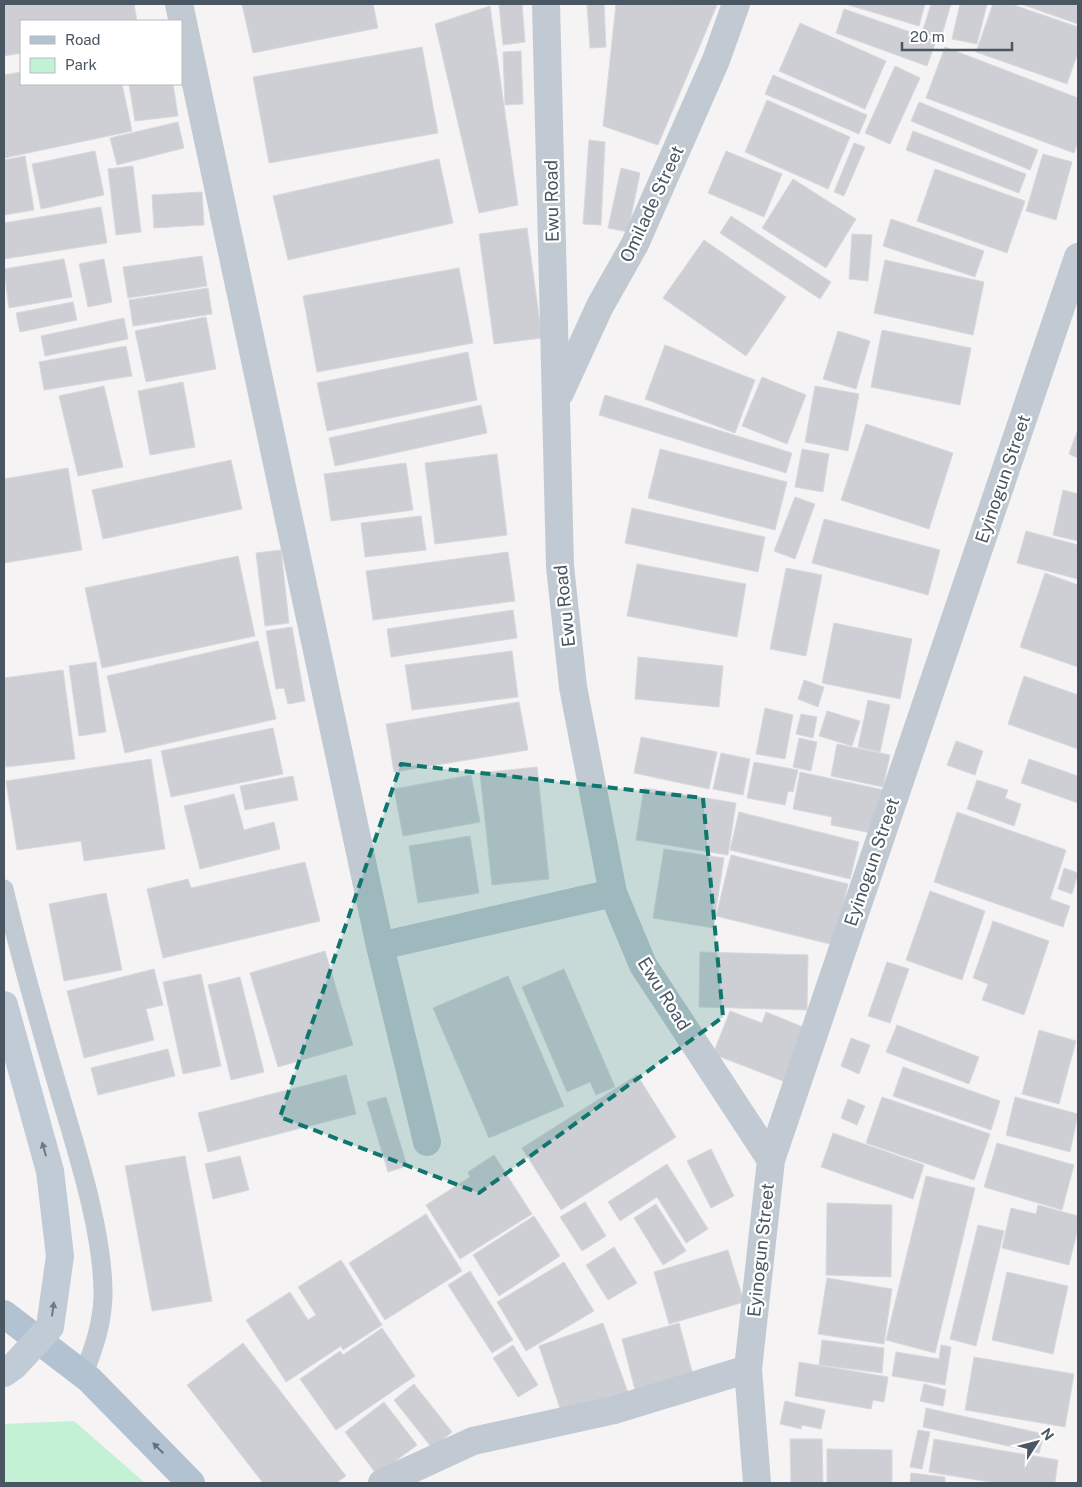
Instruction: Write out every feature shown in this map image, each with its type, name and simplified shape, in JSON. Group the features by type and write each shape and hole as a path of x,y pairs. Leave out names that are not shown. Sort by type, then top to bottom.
{"main road":[{"path":"4,1005 50,1171 60,1256 50,1327 14,1366 4,1374"},
{"path":"4,1314 89,1379 191,1483"}],"street":[{"path":"179,4 380,946 427,1142"},
{"name":"Ewu Road","path":"546,4 560,566 573,687 612,893 643,964 771,1160"},
{"name":"Omilade Street","path":"557,399 600,306 635,244 716,60 736,4"},
{"name":"Eyinogun Street","path":"757,1483 748,1369 771,1160 1078,257"},
{"path":"380,946 612,893"},
{"path":"382,1483 473,1441 614,1410 748,1369"}],"lane":[{"path":"4,889 25,976 78,1155 97,1239 103,1296 97,1343 84,1373 89,1379"}],"highlighted area":[{"path":"401,764 703,798 723,1017 479,1193 280,1117"}],"green space":[{"path":"74,1421 145,1483 4,1483 4,1424"}],"building":[{"path":"4,4 134,4 137,20 20,20 20,53 4,56"},
{"path":"242,4 373,4 378,28 253,53"},
{"path":"499,4 522,4 525,42 503,45"},
{"path":"587,4 604,4 606,47 590,48"},
{"path":"616,4 717,5 658,145 603,126"},
{"path":"845,4 925,4 919,26"},
{"path":"931,4 951,4 941,38 922,33"},
{"path":"960,4 987,4 977,44 952,39"},
{"path":"993,4 1011,4 1078,27 1078,52 1067,84 976,52"},
{"path":"1021,4 1078,4 1078,24"},
{"path":"490,6 518,205 479,213 435,24"},
{"path":"844,9 936,41 927,66 836,33"},
{"path":"800,23 886,61 865,109 779,71"},
{"path":"422,47 438,133 269,163 253,77"},
{"path":"945,47 1078,98 1078,142 1074,153 926,98"},
{"path":"521,51 523,104 505,105 503,52"},
{"path":"895,66 920,78 890,144 865,133"},
{"path":"20,72 20,85 122,85 132,131 4,158 4,75"},
{"path":"773,75 867,115 859,134 765,94"},
{"path":"129,85 173,85 178,116 135,121"},
{"path":"767,100 850,137 828,189 745,152"},
{"path":"919,102 1038,150 1030,170 911,121"},
{"path":"178,122 184,148 117,165 110,138"},
{"path":"913,131 1026,174 1019,193 906,150"},
{"path":"589,140 605,142 601,225 583,224"},
{"path":"854,143 865,147 844,196 834,192"},
{"path":"95,151 104,195 41,209 32,164"},
{"path":"726,151 782,174 764,217 708,193"},
{"path":"1043,154 1072,162 1056,220 1026,211"},
{"path":"25,156 34,210 4,215 4,160"},
{"path":"439,159 453,223 288,260 273,196"},
{"path":"133,166 141,232 116,235 108,169"},
{"path":"621,168 640,173 628,232 608,228"},
{"path":"935,169 1025,201 1007,253 917,221"},
{"path":"793,179 856,219 826,268 762,228"},
{"path":"202,192 204,225 154,228 152,195"},
{"path":"101,207 107,243 4,259 4,223"},
{"path":"731,216 831,282 820,299 720,233"},
{"path":"891,219 984,251 975,277 883,246"},
{"path":"527,228 542,338 494,344 479,234"},
{"path":"852,234 872,235 868,281 849,279"},
{"path":"704,240 786,297 746,356 663,298"},
{"path":"202,256 207,286 128,298 123,267"},
{"path":"64,259 72,297 9,308 4,269"},
{"path":"104,259 112,302 88,307 79,264"},
{"path":"885,260 984,282 973,335 874,313"},
{"path":"459,268 473,343 317,372 303,296"},
{"path":"208,288 212,314 133,326 129,300"},
{"path":"73,302 77,320 20,332 16,313"},
{"path":"206,317 216,369 146,382 135,331"},
{"path":"124,318 128,339 45,356 41,336"},
{"path":"882,330 971,348 960,405 871,387"},
{"path":"838,331 870,341 856,389 823,379"},
{"path":"665,345 755,380 735,433 645,399"},
{"path":"126,346 132,376 44,390 39,362"},
{"path":"468,352 477,400 327,431 317,383"},
{"path":"762,377 806,395 787,444 742,426"},
{"path":"183,382 195,447 150,455 138,391"},
{"path":"104,386 123,467 78,476 59,396"},
{"path":"815,386 859,394 848,451 805,442"},
{"path":"605,395 792,453 786,473 599,415"},
{"path":"481,405 487,433 335,466 329,438"},
{"path":"866,424 953,453 929,529 841,500"},
{"path":"1078,429 1078,458 1069,454"},
{"path":"660,449 787,482 775,530 648,498"},
{"path":"802,449 829,454 823,492 795,487"},
{"path":"497,454 507,535 435,544 425,463"},
{"path":"231,460 242,509 103,539 92,490"},
{"path":"406,463 413,510 331,521 324,474"},
{"path":"68,468 82,550 4,563 4,479"},
{"path":"1063,490 1078,494 1078,541 1053,535"},
{"path":"795,497 815,504 795,559 774,551"},
{"path":"632,508 765,537 758,572 625,543"},
{"path":"421,516 426,550 365,557 361,523"},
{"path":"824,519 940,550 928,595 812,563"},
{"path":"1026,531 1078,545 1078,579 1017,563"},
{"path":"281,550 289,623 265,626 256,553"},
{"path":"508,552 515,601 373,620 366,571"},
{"path":"238,556 255,636 102,668 85,588"},
{"path":"637,564 746,584 737,637 627,616"},
{"path":"786,568 822,575 806,656 770,649"},
{"path":"1045,573 1078,585 1078,667 1020,647"},
{"path":"513,610 517,638 391,657 387,629"},
{"path":"834,623 912,639 900,699 822,683"},
{"path":"292,627 305,701 288,704 284,688 276,689 266,631"},
{"path":"258,641 276,719 125,753 107,676"},
{"path":"512,651 518,697 412,710 405,665"},
{"path":"638,657 723,666 719,707 635,699"},
{"path":"96,662 106,732 79,736 69,666"},
{"path":"63,670 75,759 6,767 4,749 4,678"},
{"path":"1024,676 1078,695 1078,749 1008,724"},
{"path":"804,680 824,687 818,707 798,699"},
{"path":"868,700 890,705 880,752 858,747"},
{"path":"519,702 528,750 394,772 386,724"},
{"path":"765,708 793,715 785,759 756,754"},
{"path":"827,711 860,721 852,746 819,736"},
{"path":"801,714 817,717 813,738 796,734"},
{"path":"273,728 283,774 171,797 161,751"},
{"path":"641,737 717,752 709,789 634,773"},
{"path":"799,738 817,742 811,771 793,767"},
{"path":"956,741 983,751 975,775 947,765"},
{"path":"837,744 890,755 883,787 831,776"},
{"path":"721,753 750,759 743,795 713,789"},
{"path":"151,759 165,849 84,861 81,841 17,850 6,781"},
{"path":"1029,759 1078,776 1078,803 1021,783"},
{"path":"754,762 798,770 793,792 788,791 785,805 747,798"},
{"path":"537,767 549,879 492,885 480,773"},
{"path":"800,772 884,790 876,834 831,825 832,817 793,809"},
{"path":"471,775 480,822 403,836 394,789"},
{"path":"293,776 298,800 245,810 240,786"},
{"path":"977,780 1008,790 1005,798 1021,804 1014,826 967,809"},
{"path":"644,788 736,803 728,855 636,840"},
{"path":"234,794 244,830 274,822 280,849 200,869 184,806"},
{"path":"739,812 859,842 850,879 730,850"},
{"path":"957,812 1066,850 1050,899 1070,906 1063,927 934,882"},
{"path":"470,836 479,893 418,903 409,846"},
{"path":"664,849 724,858 713,928 653,918"},
{"path":"731,855 848,884 834,945 716,916"},
{"path":"305,862 320,921 163,958 147,889 188,879 191,888"},
{"path":"1064,868 1078,873 1072,894 1058,889"},
{"path":"930,891 985,911 962,980 906,960"},
{"path":"106,893 122,970 64,981 49,904"},
{"path":"993,921 1049,941 1024,1015 982,1000 988,984 973,978"},
{"path":"325,951 353,1045 278,1067 250,973"},
{"path":"700,952 808,955 807,1010 699,1007"},
{"path":"887,962 909,969 890,1023 868,1016"},
{"path":"154,969 163,1005 146,1009 154,1040 84,1058 67,991"},
{"path":"564,969 615,1087 596,1095 590,1082 567,1092 522,987"},
{"path":"201,974 221,1066 183,1074 163,982"},
{"path":"508,976 564,1106 489,1138 433,1008"},
{"path":"240,977 264,1072 231,1080 208,985"},
{"path":"730,1011 762,1023 766,1012 808,1029 788,1083 713,1054"},
{"path":"897,1025 979,1057 969,1084 886,1052"},
{"path":"1039,1030 1076,1041 1059,1104 1022,1094"},
{"path":"851,1038 870,1045 859,1074 841,1066"},
{"path":"168,1049 175,1076 98,1095 91,1068"},
{"path":"903,1067 1000,1101 991,1130 893,1096"},
{"path":"346,1075 356,1114 208,1152 198,1113"},
{"path":"637,1075 676,1137 561,1210 522,1148"},
{"path":"386,1097 407,1166 388,1172 367,1102"},
{"path":"882,1097 990,1134 974,1180 866,1143"},
{"path":"1015,1097 1078,1114 1070,1152 1006,1135"},
{"path":"848,1099 865,1106 857,1125 841,1118"},
{"path":"833,1133 924,1165 913,1199 821,1167"},
{"path":"997,1143 1074,1165 1062,1210 984,1187"},
{"path":"711,1149 734,1196 711,1208 687,1161"},
{"path":"494,1155 532,1214 460,1259 426,1205 470,1177 468,1172"},
{"path":"185,1156 212,1301 152,1311 125,1166"},
{"path":"240,1156 249,1190 213,1199 205,1164"},
{"path":"667,1164 708,1229 686,1243 657,1197 620,1221 608,1202"},
{"path":"926,1176 975,1188 935,1353 886,1340"},
{"path":"585,1202 606,1236 582,1251 560,1217"},
{"path":"827,1203 892,1205 891,1277 826,1275"},
{"path":"656,1204 686,1251 663,1265 634,1218"},
{"path":"1038,1205 1078,1216 1078,1228 1069,1265 1002,1248 1011,1208 1036,1214"},
{"path":"426,1214 462,1271 385,1320 349,1263"},
{"path":"534,1216 560,1256 499,1296 473,1255"},
{"path":"978,1225 1004,1231 976,1346 950,1339"},
{"path":"614,1247 637,1283 608,1300 586,1265"},
{"path":"728,1250 744,1302 669,1324 654,1272"},
{"path":"341,1260 382,1325 343,1350 341,1346 286,1382 246,1320 290,1292 308,1320 316,1315 298,1287"},
{"path":"564,1262 594,1311 526,1351 497,1302"},
{"path":"470,1271 513,1340 492,1353 448,1285"},
{"path":"1007,1272 1068,1286 1053,1354 992,1340"},
{"path":"827,1278 892,1289 884,1344 818,1334"},
{"path":"603,1323 630,1398 564,1420 539,1346"},
{"path":"679,1323 693,1375 635,1390 622,1339"},
{"path":"382,1328 415,1376 336,1430 300,1379 340,1351 343,1355"},
{"path":"822,1340 884,1348 882,1373 819,1365"},
{"path":"243,1343 346,1476 336,1483 263,1483 187,1385"},
{"path":"513,1345 538,1385 518,1397 493,1358"},
{"path":"941,1345 951,1347 945,1385 892,1376 896,1352 939,1359"},
{"path":"974,1357 1074,1374 1065,1427 965,1410"},
{"path":"799,1362 888,1377 884,1402 873,1400 871,1409 795,1396"},
{"path":"414,1384 452,1432 432,1448 394,1400"},
{"path":"924,1384 946,1390 943,1406 920,1401"},
{"path":"785,1401 825,1410 821,1429 802,1425 801,1429 780,1424"},
{"path":"384,1402 417,1445 377,1475 345,1432"},
{"path":"926,1408 1044,1434 1039,1453 923,1427"},
{"path":"918,1430 930,1432 922,1469 910,1467"},
{"path":"790,1439 822,1439 823,1483 791,1483"},
{"path":"934,1439 1058,1460 1055,1483 996,1483 929,1472"},
{"path":"827,1449 892,1450 892,1483 827,1483"},
{"path":"911,1473 945,1477 945,1483 910,1483"}]}
